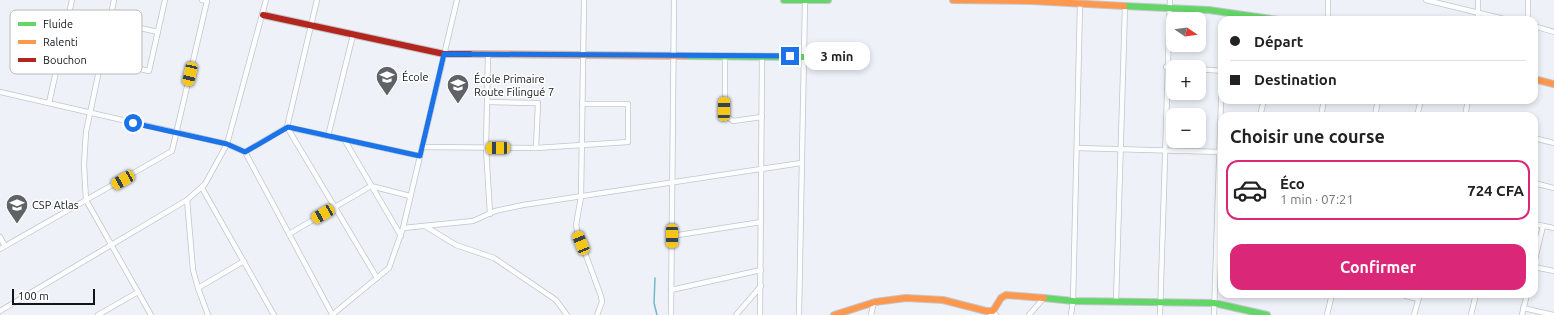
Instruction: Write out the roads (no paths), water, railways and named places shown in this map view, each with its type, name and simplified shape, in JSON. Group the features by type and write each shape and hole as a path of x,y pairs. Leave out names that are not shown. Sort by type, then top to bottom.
{"street":[{"path":"70,10 72,0"},
{"path":"112,10 114,0"},
{"path":"142,70 148,71 165,0"},
{"path":"0,249 172,152 207,1 202,0"},
{"path":"0,311 187,200 202,188 227,144 266,0"},
{"path":"317,0 288,127 377,278"},
{"path":"0,92 227,144 245,152 332,315 377,278 390,265 403,228 457,0"},
{"path":"584,0 581,197 576,229 601,296 602,302 597,315"},
{"path":"671,315 674,0"},
{"path":"784,0 828,0"},
{"path":"953,0 1032,1 1169,10 1209,10 1251,16"},
{"path":"1166,60 1170,0"},
{"path":"1328,0 1328,16"},
{"path":"1426,0 1491,16"},
{"path":"1478,0 1478,13"},
{"path":"1528,0 1528,16"},
{"path":"799,315 805,1"},
{"path":"1071,315 1073,301 1080,4"},
{"path":"1116,302 1125,7"},
{"path":"263,15 444,54 803,56"},
{"path":"1538,27 1554,32"},
{"path":"142,29 158,32"},
{"path":"328,136 353,35"},
{"path":"488,54 486,148 490,214"},
{"path":"725,56 725,115 733,121 762,117"},
{"path":"760,315 762,56"},
{"path":"1160,315 1166,67"},
{"path":"1206,70 1218,71"},
{"path":"49,103 55,74"},
{"path":"98,74 89,112 84,165 86,200 151,315"},
{"path":"1538,80 1554,84"},
{"path":"487,102 538,103 536,148"},
{"path":"422,146 536,148 628,142 628,104 582,104"},
{"path":"245,152 288,127 420,156"},
{"path":"344,139 400,236"},
{"path":"1538,139 1554,143"},
{"path":"1076,148 1218,152"},
{"path":"403,228 472,221 490,214 523,205 801,163"},
{"path":"1538,184 1554,188"},
{"path":"289,234 371,186 410,196"},
{"path":"202,188 274,315"},
{"path":"187,200 193,266 198,288 208,315"},
{"path":"672,236 761,222"},
{"path":"1214,315 1218,224"},
{"path":"1538,225 1554,228"},
{"path":"425,226 456,245 494,258 556,300 567,315"},
{"path":"1538,247 1543,226"},
{"path":"0,237 5,246"},
{"path":"198,288 244,261"},
{"path":"1538,268 1554,271"},
{"path":"671,290 761,270"},
{"path":"736,315 760,286"},
{"path":"98,315 138,292"},
{"path":"837,315 874,302 891,299 939,299 960,303 980,311 993,314 1001,298 1006,295 1042,300 1214,303 1266,315"},
{"path":"1327,315 1331,298"},
{"path":"1414,315 1419,298"},
{"path":"1472,315 1475,298"},
{"path":"1522,315 1526,298"},
{"path":"1029,315 1042,300"},
{"path":"871,315 874,302"},
{"path":"1523,308 1554,315"}],"waterway":[{"path":"655,278 654,303 657,315"}],"place":[{"name":"École","path":"387,96"},
{"name":"École Primaire Route Filingué 7","path":"458,104"},
{"name":"CSP Atlas","path":"17,224"}]}
